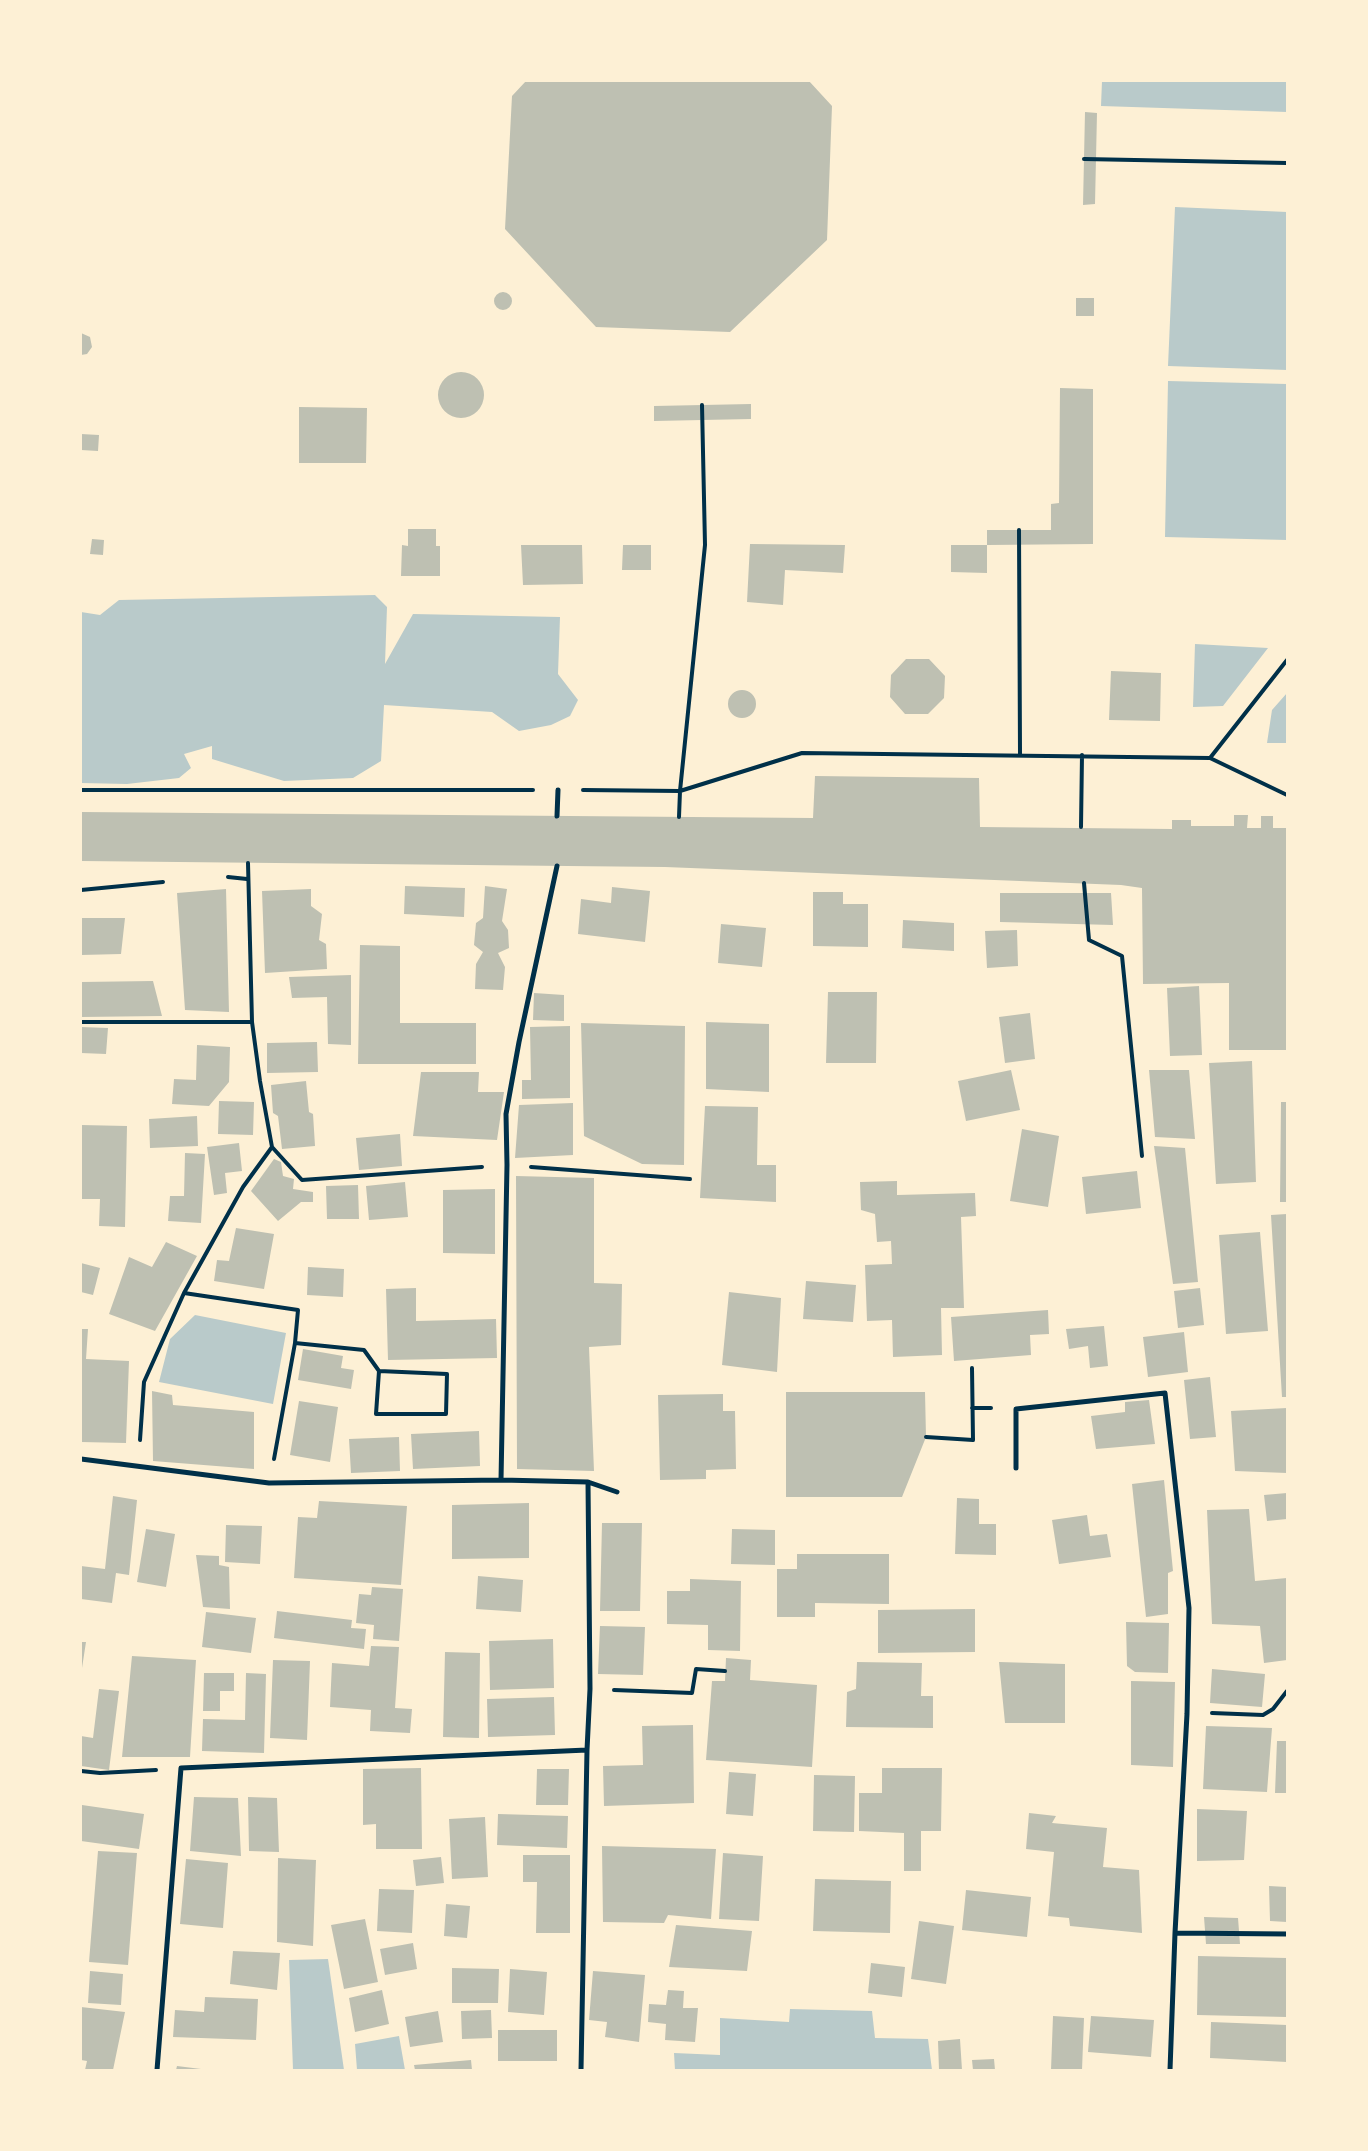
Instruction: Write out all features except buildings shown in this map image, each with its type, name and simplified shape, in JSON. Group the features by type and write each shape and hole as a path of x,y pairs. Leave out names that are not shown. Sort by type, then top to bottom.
{"street":[{"path":"557,816 558,790"},
{"path":"501,1480 506,1114 557,866"},
{"path":"1016,1468 1016,1408 1165,1393 1189,1608 1187,1714 1170,2070"},
{"path":"81,1459 269,1483 501,1480 588,1482 617,1492"},
{"path":"581,2070 590,1689 588,1482"},
{"path":"157,2070 181,1768 587,1750"},
{"path":"1175,1933 1287,1934"}],"path":[{"path":"1084,159 1287,163"},
{"path":"679,817 705,545 702,405"},
{"path":"1019,530 1020,754"},
{"path":"1209,758 1287,660"},
{"path":"81,790 680,791 802,753 1209,758 1287,795"},
{"path":"1081,827 1082,755"},
{"path":"248,863 252,1022 260,1081 272,1147 302,1179 507,1165 690,1179"},
{"path":"228,877 248,879"},
{"path":"81,890 164,882"},
{"path":"1084,883 1089,940 1122,956 1142,1156"},
{"path":"81,1022 252,1022"},
{"path":"138,1467 144,1382 184,1293 243,1186 272,1147"},
{"path":"184,1293 298,1310 295,1343 269,1483"},
{"path":"295,1343 364,1350 379,1371 376,1414 446,1414 447,1374 379,1371"},
{"path":"926,1437 973,1440 972,1368"},
{"path":"590,1689 692,1693 696,1669 725,1671"},
{"path":"1187,1714 1263,1715 1273,1709 1287,1691"},
{"path":"81,1771 100,1773 181,1768"}],"shaded area":[{"path":"1102,81 1287,81 1287,112 1101,106"},
{"path":"1175,207 1287,212 1287,370 1168,366"},
{"path":"1168,381 1287,384 1287,540 1165,537"},
{"path":"375,595 387,607 385,664 413,614 560,617 558,674 578,700 570,716 551,725 519,731 492,712 384,705 381,761 353,778 284,781 212,759 212,746 184,754 191,768 179,778 127,784 81,783 81,612 100,615 119,600"},
{"path":"1195,644 1268,648 1223,706 1193,707"},
{"path":"1287,693 1287,743 1267,743 1272,710"},
{"path":"195,1315 286,1333 273,1404 159,1382 170,1339"},
{"path":"328,1959 344,2070 293,2070 289,1960"},
{"path":"790,2009 872,2011 875,2038 928,2039 932,2070 675,2070 674,2053 720,2055 720,2018 789,2022"},
{"path":"399,2036 405,2070 357,2070 355,2044"}]}
